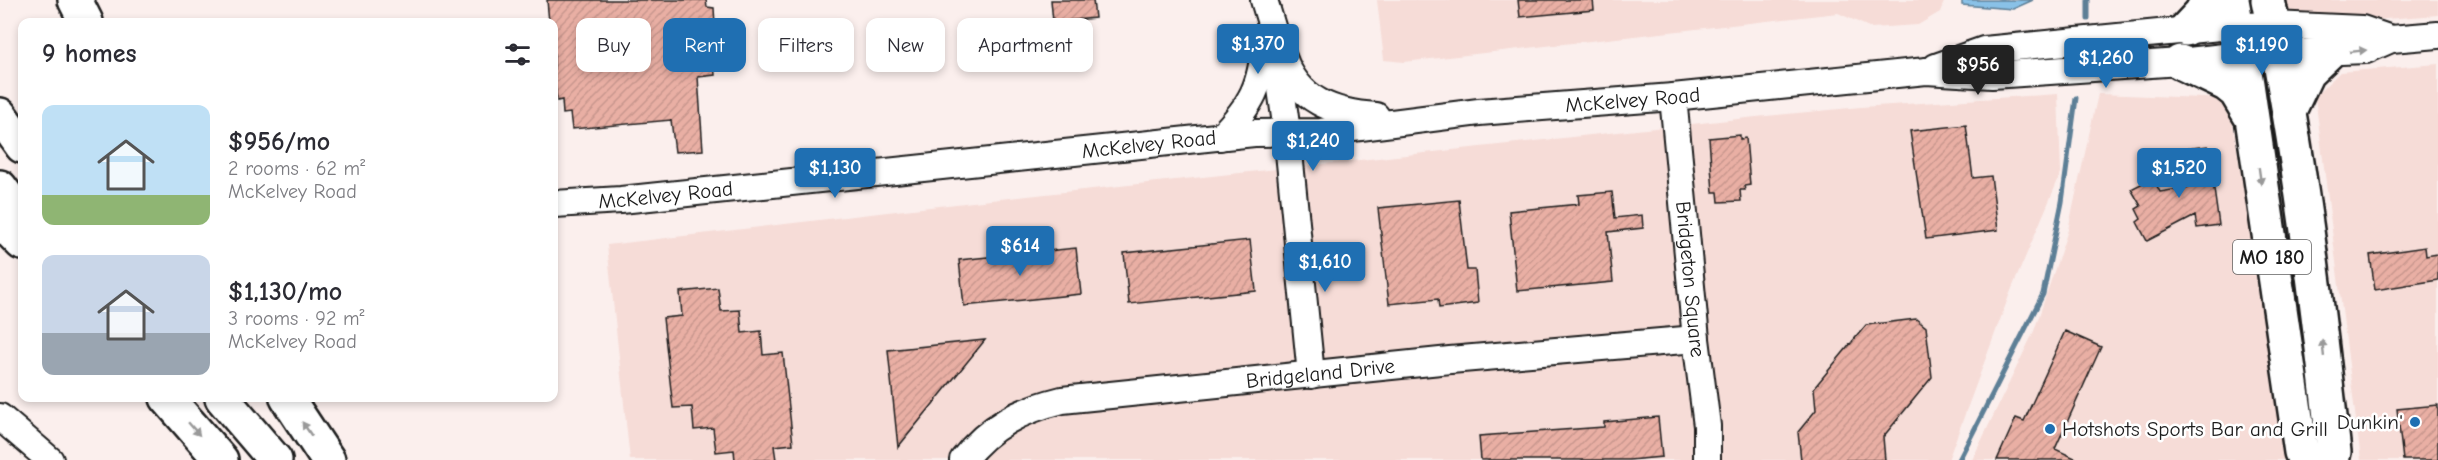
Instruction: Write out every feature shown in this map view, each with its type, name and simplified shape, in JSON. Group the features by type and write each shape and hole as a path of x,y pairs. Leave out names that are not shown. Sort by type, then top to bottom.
{"main road":[{"path":"75,0 84,18"},
{"path":"2186,29 2201,13 2208,0"},
{"name":"MO 180","path":"2274,26 2290,109 2316,291 2334,452 2332,460"},
{"name":"MO 180","path":"2236,27 2252,118 2301,452 2305,460"},
{"path":"2290,109 2307,73 2328,53"},
{"path":"2180,62 2226,84 2236,93 2252,118"},
{"path":"0,116 18,141"},
{"path":"0,187 18,212"},
{"path":"0,221 18,240"},
{"path":"170,402 221,460"},
{"path":"225,402 275,460"},
{"path":"289,402 328,460"}],"street":[{"path":"1268,13 1288,71 1301,89 1325,106 1350,114 1418,120"},
{"path":"1268,13 1287,132 1311,375"},
{"path":"1220,137 1236,122 1258,85 1263,67 1268,13"},
{"name":"McKelvey Road","path":"1926,71 1984,50 2186,29 2274,26 2362,29 2391,39"},
{"name":"McKelvey Road","path":"2274,26 2328,53 2366,50 2391,39 2438,35"},
{"name":"McKelvey Road","path":"558,204 621,200 1220,137 1321,132 1479,112 1673,97 1926,71 1992,75 2180,62 2236,27"},
{"name":"Bridgeton Square","path":"1673,97 1696,339 1707,426 1707,460"},
{"path":"0,248 18,245"},
{"name":"Bridgeland Drive","path":"963,460 980,440 1004,421 1044,404 1092,396 1696,339"},
{"path":"0,417 50,460"}],"shaded area":[{"path":"1377,0 1944,0 1944,2 1940,12 1918,25 1871,28 1838,13 1404,62 1384,60"},
{"path":"2276,0 2438,0 2438,15 2333,23 2278,7"},
{"path":"2438,64 2438,460 2361,460 2315,96 2340,72"},
{"path":"2058,94 2061,173 2010,293 1948,460 630,460 607,245 973,202 1756,117 1861,107"},
{"path":"2098,94 2229,99 2287,460 1972,460 2034,331 2068,230"}],"water":[{"path":"1962,0 2033,0 2013,9 1962,5"}],"building":[{"path":"547,0 706,0 707,7 714,8 715,18 663,18 663,72 715,72 715,75 698,77 703,150 675,152 671,120 572,129 570,113 563,114 562,100 558,101 558,18 549,18"},
{"path":"1051,0 1093,0 1095,18 1053,18"},
{"path":"1518,0 1593,0 1594,10 1520,17"},
{"path":"1966,125 1973,178 1991,176 1998,230 1926,239 1910,131"},
{"path":"1740,135 1740,139 1746,138 1750,185 1744,186 1745,190 1740,190 1741,201 1719,202 1718,192 1713,192 1709,138"},
{"path":"2208,146 2219,225 2197,228 2195,216 2147,241 2137,222 2141,219 2136,209 2141,206 2131,189 2153,178 2160,192 2191,187 2185,149"},
{"path":"1612,192 1615,218 1642,215 1643,228 1608,232 1613,282 1517,291 1509,211 1579,204 1578,195"},
{"path":"1459,200 1467,270 1475,270 1478,303 1439,308 1438,299 1389,304 1378,208"},
{"path":"1250,240 1256,291 1129,304 1124,253"},
{"path":"2425,247 2426,256 2438,254 2438,280 2375,290 2370,255"},
{"path":"1076,248 1081,294 964,306 959,260"},
{"path":"718,288 721,311 740,310 742,333 761,331 763,355 783,353 793,444 774,446 776,460 735,460 734,450 716,452 713,428 694,430 692,407 673,408 663,318 682,316 680,292"},
{"path":"1916,319 1926,327 1932,377 1883,437 1885,460 1801,460 1798,432 1816,410 1814,388 1866,325"},
{"path":"2065,331 2101,347 2055,449 2079,460 1997,460 2016,418 2024,421"},
{"path":"985,340 898,447 888,350"},
{"path":"2438,405 2438,460 2403,460 2397,409"},
{"path":"1658,417 1662,457 1629,460 1481,460 1479,436 1604,427 1604,422"}],"waterway":[{"path":"2088,0 2088,19"},
{"path":"1959,460 2043,294 2062,202 2076,98"}],"place":[{"name":"Dunkin'","path":"2415,422"},
{"name":"Hotshots Sports Bar and Grill","path":"2050,429"}]}
